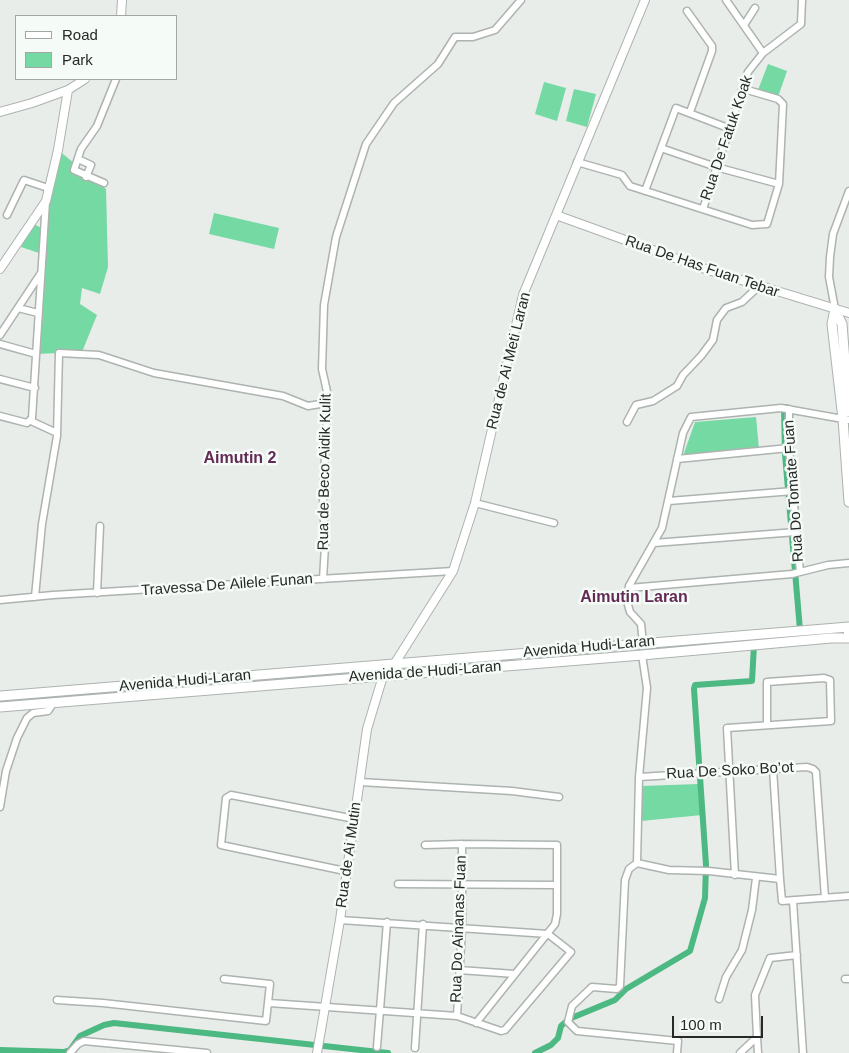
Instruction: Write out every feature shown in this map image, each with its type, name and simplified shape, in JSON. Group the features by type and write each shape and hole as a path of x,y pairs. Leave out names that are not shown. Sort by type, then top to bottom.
{"main road":[{"path":"835,310 842,324 849,502"},
{"path":"849,628 849,636"},
{"name":"Avenida Hudi-Laran","path":"0,696 849,628"},
{"name":"Avenida de Hudi-Laran","path":"0,706 642,656 849,636"}],"street":[{"path":"121,15 122,0"},
{"name":"Rua de Beco Aidik Kulit","path":"323,579 325,546 323,497 328,396 322,369 326,284 336,238 366,144 394,103 438,64 455,37 473,37 495,30 521,0"},
{"name":"Rua de Ai Meti Laran","path":"395,663 453,571 475,503 523,295 645,0"},
{"path":"726,0 763,53"},
{"name":"Rua De Fatuk Koak","path":"703,209 728,128 744,89 748,72 763,53 801,24 802,0"},
{"path":"744,25 755,8"},
{"path":"687,11 712,46 712,51 690,112"},
{"path":"0,112 68,90 83,80"},
{"path":"104,184 74,170 81,149 97,126 116,80"},
{"path":"577,162 622,175 630,186 645,191 752,225 767,224 780,184 783,104 778,99 744,89"},
{"path":"30,421 35,388 46,201 58,150 68,90"},
{"path":"645,191 674,110 679,108 728,128"},
{"path":"661,148 716,167 780,184"},
{"path":"78,159 91,165 86,177"},
{"path":"7,215 24,180 48,188"},
{"path":"835,310 829,277 830,258 833,234 849,191"},
{"path":"0,269 46,201"},
{"name":"Rua De Has Fuan Tebar","path":"556,215 758,286 849,313"},
{"path":"0,335 42,272"},
{"path":"627,422 636,404 653,401 677,386 683,375 713,340 717,320 726,308 742,302 758,286"},
{"path":"18,308 38,313"},
{"path":"0,344 36,354"},
{"path":"35,597 42,524 57,433 58,355 62,352 99,355 154,372 282,396 308,406 320,404 328,396"},
{"path":"0,379 35,388"},
{"path":"643,643 641,624 630,612 628,601 629,588 662,528 683,433 691,417 781,408 847,417"},
{"name":"Rua Do Tomate Fuan","path":"789,409 786,449 793,491 800,572"},
{"path":"0,416 19,422 30,421 42,428 57,433"},
{"path":"677,459 786,449"},
{"path":"669,501 793,491"},
{"path":"475,503 554,523"},
{"path":"97,593 100,526"},
{"path":"654,544 796,532"},
{"path":"629,588 792,574 828,565 849,563"},
{"name":"Travessa De Ailele Funan","path":"0,600 453,571"},
{"path":"637,863 639,777 648,688 642,656"},
{"name":"Rua de Ai Mutin","path":"318,1053 340,920 367,729 383,676 395,663"},
{"path":"735,875 727,728 831,721 830,680 824,678 767,682 768,725"},
{"path":"0,807 6,771 17,738 27,718 33,713 48,711 54,702"},
{"name":"Rua De Soko Bo’ot","path":"639,777 808,767 816,772 826,898"},
{"path":"772,769 782,901 849,896"},
{"path":"360,782 512,791 559,798"},
{"path":"346,871 221,845 226,798 231,795 355,819"},
{"path":"425,845 462,844"},
{"name":"Rua Do Ainanas Fuan","path":"457,1016 462,927 462,844 557,844 557,914 555,924 476,1022"},
{"path":"677,1053 678,1041 577,1031 568,1019 572,1006 592,987 617,989 620,986 626,880 629,868 637,863 669,870 705,871 756,878 780,879"},
{"path":"719,999 726,977 742,950 752,910 756,878"},
{"path":"398,884 462,886 557,885"},
{"path":"792,901 803,1053"},
{"path":"269,1003 457,1016 501,1031 505,1030 571,952 548,934 423,924 340,920"},
{"path":"377,1047 382,1010 387,922"},
{"path":"416,1048 423,924"},
{"path":"758,1053 755,995 770,958 797,955"},
{"path":"460,970 515,974"},
{"path":"57,1000 103,1003 266,1021 270,984 224,979"},
{"path":"740,1053 757,1037"},
{"path":"70,1053 78,1044 90,1041 207,1053"}],"green space":[{"path":"768,64 787,71 778,97 758,90"},
{"path":"544,82 566,88 557,121 535,114"},
{"path":"574,89 596,94 587,127 566,121"},
{"path":"58,150 106,189 108,267 100,294 82,288 80,304 97,315 82,352 36,354 46,201"},
{"path":"214,213 279,228 274,249 209,234"},
{"path":"34,224 43,229 39,253 21,247"},
{"path":"756,417 759,449 683,456 695,422"},
{"path":"699,784 702,815 641,821 641,786"}],"waterway":[{"path":"786,407 784,407 785,454 800,630"},
{"path":"535,1053 551,1045 558,1038 561,1026 569,1019 615,1000 626,989 690,951 705,898 706,865 694,689 695,685 752,681 754,645"},
{"path":"0,1050 64,1052 70,1050 80,1036 104,1025 114,1023 388,1053"}],"district":[{"name":"Aimutin 2","path":"240,459"},
{"name":"Aimutin Laran","path":"634,598"}]}
